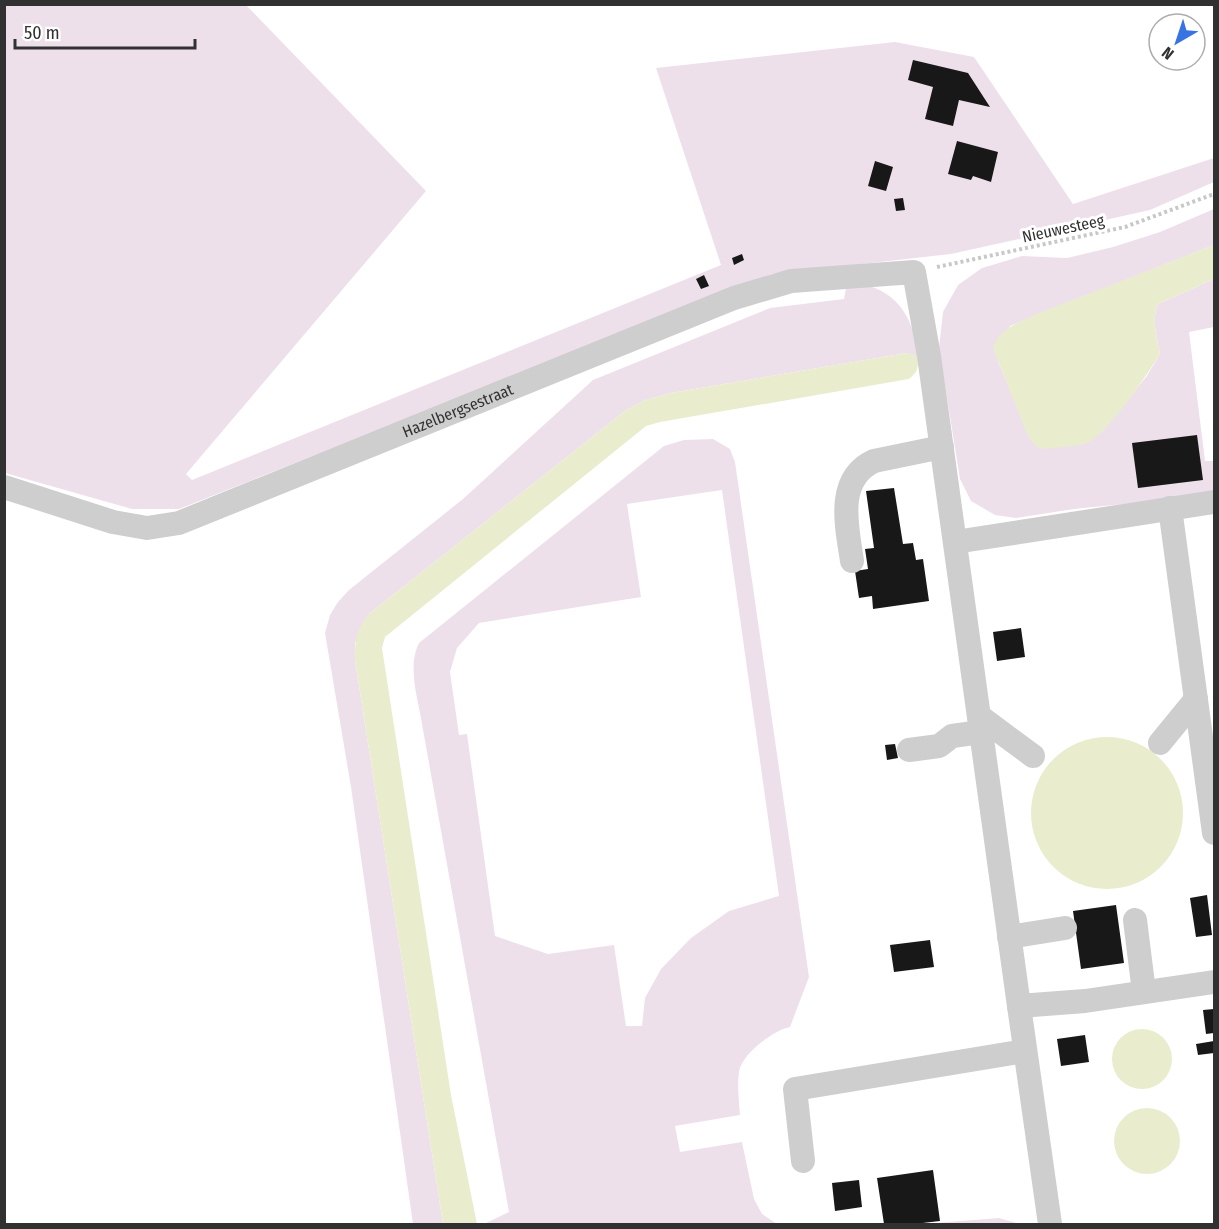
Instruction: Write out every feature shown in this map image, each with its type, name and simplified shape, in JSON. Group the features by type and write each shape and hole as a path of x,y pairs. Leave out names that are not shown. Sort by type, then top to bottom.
{"street":[{"path":"914,272 929,356 1050,1224"},
{"name":"Hazelbergsestraat","path":"4,487 113,522 147,528 179,523 734,298 791,281 914,272"},
{"path":"852,561 846,508 850,484 856,474 864,465 874,461 942,447"},
{"path":"955,542 1215,502"},
{"path":"1170,508 1201,689 1215,833"},
{"path":"1160,742 1201,689"},
{"path":"909,750 939,746 952,736 980,724"},
{"path":"980,724 1033,756"},
{"path":"1135,920 1144,992"},
{"path":"1009,937 1065,928"},
{"path":"1019,1006 1085,1001 1215,982"},
{"path":"804,1161 795,1089 1025,1051"}],"path":[{"name":"Nieuwesteeg","path":"914,272 1125,227 1215,194"}],"shaded area":[{"path":"4,5 246,5 426,191 186,474 192,480 721,265 656,68 895,42 974,57 1073,204 1214,158 1214,182 1150,210 951,254 772,274 179,509 132,509 5,473"},
{"path":"1214,209 1214,245 1010,326 998,361 1015,402 1102,431 1146,377 1160,354 1155,322 1158,304 1214,279 1214,327 1189,332 1205,461 1214,461 1214,491 1174,499 1074,509 1016,518 995,515 971,501 960,479 939,348 943,312 958,285 982,268 1022,256 1067,258 1113,247 1160,232"},
{"path":"1214,245 1214,279 1158,304 1155,322 1160,354 1128,401 1107,426 1089,442 1083,444 1045,449 1034,444 1027,434 993,348 1000,335 1011,326 1037,314"},
{"path":"847,283 875,288 895,300 908,318 915,339 918,362 907,353 671,393 646,400 625,411 369,614 355,643 355,660 443,1224 413,1224 351,787 325,633 330,615 349,590 463,499 593,380 770,308 844,299"},
{"path":"907,353 917,356 918,360 916,372 909,379 646,426 385,637 382,648 451,1095 477,1224 443,1224 355,660 356,641 361,625 369,614 625,411 646,400 671,393"},
{"path":"713,439 730,449 735,462 809,977 790,1027 759,1044 741,1065 738,1083 740,1115 675,1126 680,1152 742,1142 754,1199 762,1214 777,1224 484,1224 509,1212 416,694 414,662 416,652 419,643 664,446 684,440","holes":["722,490 779,896 729,911 691,938 661,969 645,998 642,1026 626,1026 614,945 548,954 495,936 467,734 459,735 450,672 457,648 479,623 641,597 627,504"]},
{"path":"1107,737 1122,738 1136,743 1161,759 1177,784 1182,798 1182,828 1177,842 1161,867 1136,883 1122,888 1107,889 1092,888 1078,883 1053,867 1037,842 1032,828 1031,813 1032,798 1037,784 1053,759 1078,743 1092,738"},
{"path":"1136,1029 1148,1029 1159,1034 1167,1042 1172,1059 1170,1071 1159,1084 1148,1089 1136,1089 1125,1084 1117,1076 1112,1065 1112,1053 1117,1042 1125,1034"},
{"path":"1147,1108 1160,1111 1170,1118 1177,1128 1180,1141 1177,1154 1170,1164 1160,1171 1147,1174 1134,1171 1124,1164 1117,1154 1114,1141 1117,1128 1124,1118 1134,1111"},
{"path":"999,1218 1020,1224 923,1224"}],"building":[{"path":"913,60 968,73 990,107 959,100 953,126 925,119 933,87 908,80"},
{"path":"957,141 998,152 991,182 973,176 971,180 948,174"},
{"path":"875,161 893,167 886,191 868,186"},
{"path":"903,198 905,210 896,211 894,199"},
{"path":"742,254 744,260 734,265 732,258"},
{"path":"704,275 709,286 701,289 696,279"},
{"path":"1197,435 1203,480 1138,488 1132,443"},
{"path":"894,488 903,544 913,543 916,560 923,559 929,601 873,609 872,596 859,598 855,571 868,569 865,549 874,548 866,491"},
{"path":"1021,628 1025,657 997,661 993,632"},
{"path":"895,744 898,758 887,760 885,745"},
{"path":"1207,895 1212,935 1196,937 1190,898"},
{"path":"1116,905 1124,963 1081,969 1073,911"},
{"path":"930,940 934,967 894,972 890,945"},
{"path":"1214,1009 1214,1033 1206,1034 1203,1010"},
{"path":"1085,1035 1089,1062 1061,1066 1057,1039"},
{"path":"1214,1041 1214,1053 1198,1055 1196,1044"},
{"path":"933,1170 940,1221 884,1224 877,1178"},
{"path":"859,1180 862,1207 835,1211 832,1183"}]}
